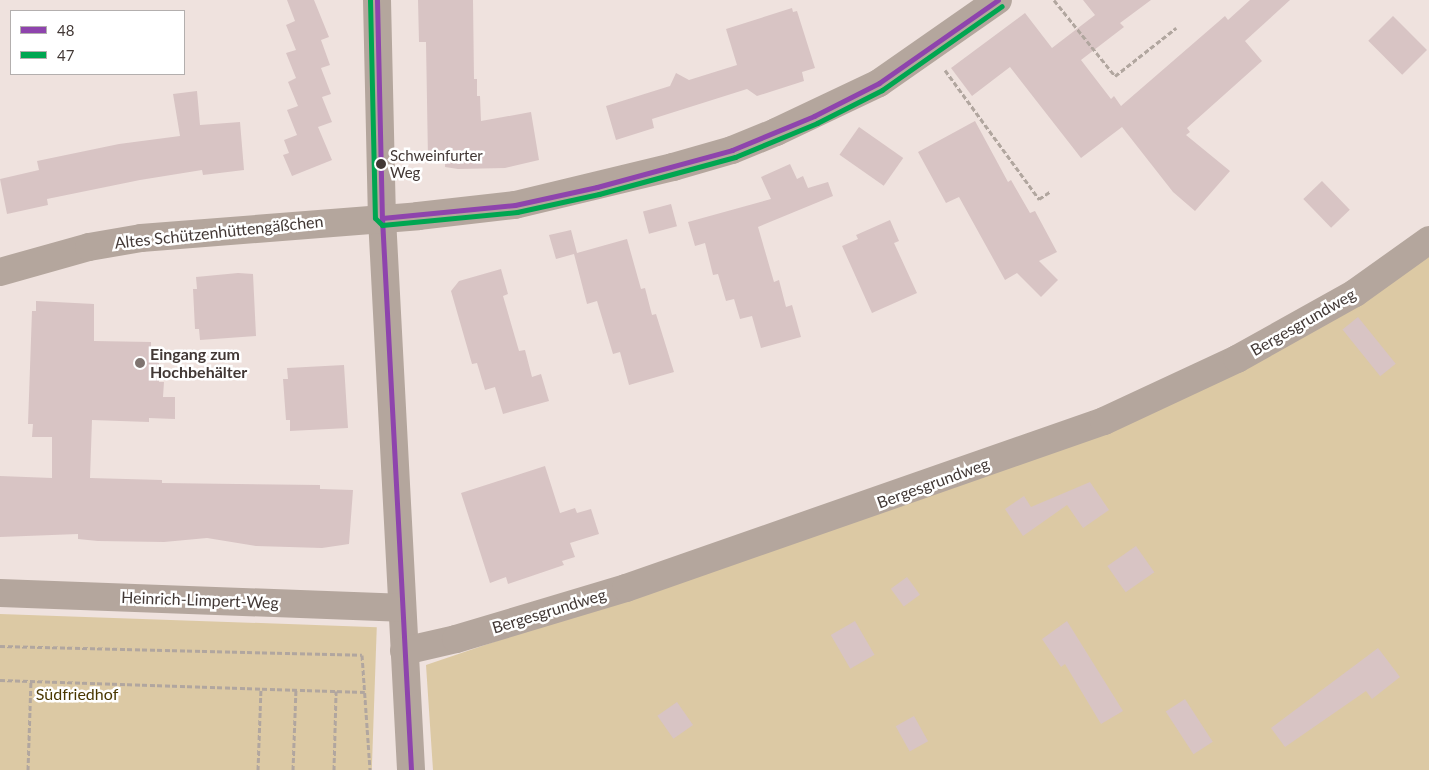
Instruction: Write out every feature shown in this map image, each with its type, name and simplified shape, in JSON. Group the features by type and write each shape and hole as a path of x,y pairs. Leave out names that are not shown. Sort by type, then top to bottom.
{"street":[{"path":"377,0 382,218 400,608 411,770"},
{"name":"Altes Schützenhüttengäßchen","path":"0,272 89,247 141,238 515,205 597,187 732,150 814,116 879,83 930,50 998,0"},
{"name":"Bergesgrundweg","path":"404,650 456,639 626,588 1104,421 1237,360 1355,293 1429,240"},
{"name":"Heinrich-Limpert-Weg","path":"0,593 400,608"}],"path":[{"path":"1054,0 1115,76 1176,28"},
{"path":"930,50 1039,199 1051,191"},
{"path":"0,646 362,655 370,770"},
{"path":"0,680 365,692"},
{"path":"28,770 31,681"},
{"path":"258,770 261,688"},
{"path":"293,770 296,690"},
{"path":"334,770 336,691"}],"green space":[{"path":"1429,251 1429,770 433,770 426,665 1109,433"},
{"name":"Südfriedhof","path":"0,614 377,627 372,770 0,770"}],"building":[{"path":"287,0 314,0 329,37 321,40 330,65 321,68 331,94 322,97 332,122 318,127 332,160 292,176 283,155 289,153 284,140 297,135 287,110 298,106 288,82 296,78 286,53 296,50 286,25 295,21"},
{"path":"418,0 473,0 474,79 477,79 477,96 480,96 481,121 531,112 539,160 505,168 458,169 445,167 445,159 428,160 426,42 419,42"},
{"path":"1083,0 1151,0 1120,23 1124,27 1081,60 1111,99 1114,96 1121,106 1225,16 1228,20 1250,0 1290,0 1245,41 1262,61 1187,128 1190,132 1186,135 1230,171 1195,211 1173,192 1122,127 1081,158 1010,67 972,96 951,68 1025,13 1052,48 1095,15"},
{"path":"792,8 793,12 797,11 815,68 802,72 804,81 757,96 747,89 652,119 654,128 616,140 606,106 670,86 676,73 689,80 737,65 726,29"},
{"path":"1393,16 1427,50 1402,75 1368,41"},
{"path":"197,91 200,125 240,122 244,170 203,175 202,170 140,180 47,199 48,205 7,214 0,179 39,170 37,161 119,144 180,136 173,94"},
{"path":"975,121 1008,182 1011,180 1030,213 1035,211 1057,252 1039,261 1058,280 1041,297 1017,273 1005,280 959,197 946,203 918,152"},
{"path":"859,127 903,158 884,186 839,155"},
{"path":"790,164 797,179 803,176 808,188 828,182 833,196 758,227 774,282 779,280 786,307 792,305 801,337 761,348 752,316 740,319 734,299 726,301 718,274 713,275 705,243 695,246 688,222 771,199 761,177"},
{"path":"1322,181 1350,210 1331,228 1303,199"},
{"path":"671,204 677,226 649,234 643,212"},
{"path":"890,220 899,241 894,243 917,293 872,313 842,246 858,239 856,235"},
{"path":"571,230 577,253 627,239 641,289 645,288 652,315 656,314 674,372 629,385 620,352 613,354 597,301 587,304 574,254 556,259 549,235"},
{"path":"501,269 508,294 503,296 519,351 525,350 532,377 541,374 549,401 503,414 495,387 485,390 477,363 472,364 451,291 459,281"},
{"path":"238,273 253,274 256,336 200,340 199,329 195,329 193,289 197,289 196,277"},
{"path":"36,301 94,304 94,341 151,342 151,350 159,350 159,382 164,382 163,397 175,397 175,419 149,418 149,422 92,420 90,478 162,480 162,483 320,485 320,489 353,490 349,544 322,548 256,546 207,538 164,542 98,541 78,539 78,534 0,537 0,476 52,478 52,437 32,437 33,424 28,424 32,311 36,311"},
{"path":"1358,317 1396,364 1380,376 1342,330"},
{"path":"344,365 348,428 290,431 290,420 286,420 283,379 288,379 287,368"},
{"path":"545,466 560,513 575,508 577,513 591,509 599,534 570,543 575,557 562,561 564,565 508,584 506,577 490,583 461,493"},
{"path":"1090,482 1109,510 1083,528 1067,505 1023,536 1005,509 1024,496 1031,507"},
{"path":"1136,546 1154,572 1126,592 1107,566"},
{"path":"907,577 920,595 904,607 891,589"},
{"path":"855,621 874,655 850,669 831,635"},
{"path":"1067,621 1123,711 1101,724 1065,664 1061,667 1042,639"},
{"path":"1378,648 1400,677 1372,699 1366,691 1285,747 1271,728"},
{"path":"1185,699 1213,742 1193,754 1166,712"},
{"path":"677,702 693,725 673,739 657,716"},
{"path":"914,716 928,741 910,752 896,726"}],"transit line":[{"name":"47","path":"370,0 375,218 382,225 517,212 599,194 735,157 817,123 882,90 1002,6"},
{"name":"48","path":"377,0 382,218 411,770"},
{"name":"48","path":"382,218 515,205 597,187 732,150 814,116 879,83 998,0"}],"place":[{"name":"Schweinfurter Weg","path":"381,164"},
{"name":"Eingang zum Hochbehälter","path":"140,363"}]}
